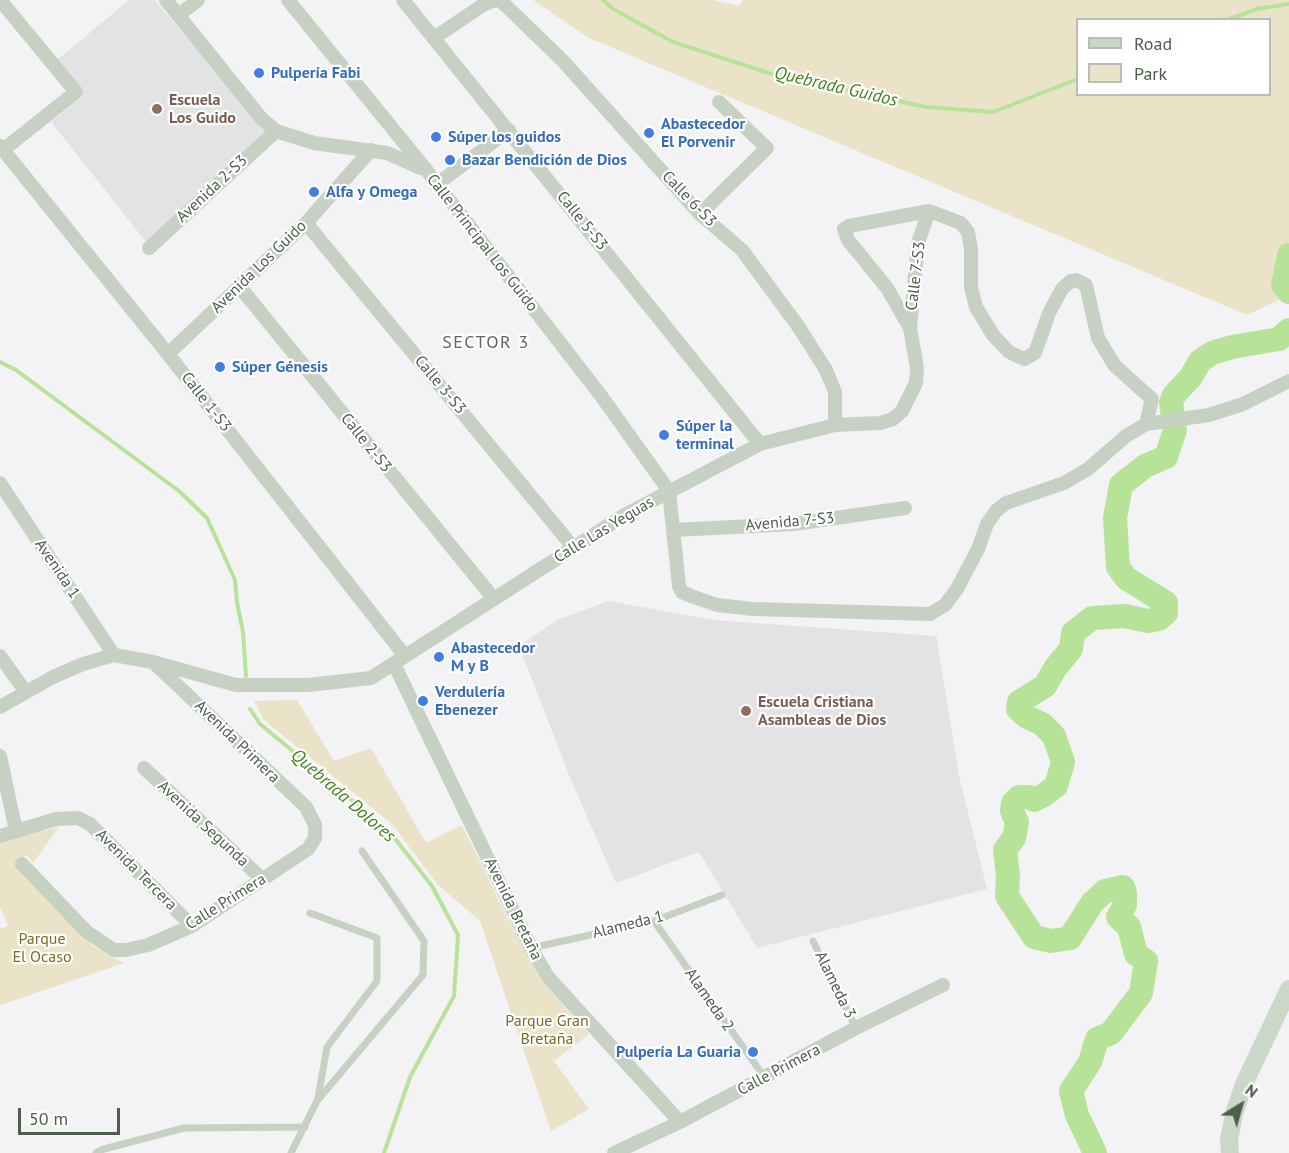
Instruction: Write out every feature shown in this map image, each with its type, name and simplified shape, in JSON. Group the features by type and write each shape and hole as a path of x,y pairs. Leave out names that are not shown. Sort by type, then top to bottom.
{"main road":[{"path":"1230,1153 1229,1140 1234,1114 1244,1084 1289,989"}],"street":[{"path":"0,0 76,92 2,148"},
{"name":"Calle Principal Los Guido","path":"166,0 261,118 276,131 314,143 371,150 400,158 427,171 602,397 669,491"},
{"path":"179,15 198,0"},
{"path":"288,0 427,171"},
{"name":"Calle 5-S3","path":"404,0 760,444"},
{"path":"434,38 483,5 496,0"},
{"name":"Calle 6-S3","path":"496,0 563,61 700,214 742,250 798,326 826,370 835,392 835,425"},
{"path":"700,214 767,148 719,102"},
{"path":"436,185 509,130"},
{"name":"Avenida 2-S3","path":"149,248 276,131"},
{"name":"Calle 1-S3","path":"2,148 168,354 400,660"},
{"name":"Avenida Los Guido","path":"168,354 306,223 371,150"},
{"path":"910,328 887,288 848,240 844,229 849,226 928,211 961,224 968,232 971,249 971,287 976,307 993,335 1009,352 1024,359 1035,353 1049,313 1062,289 1071,280 1086,285 1098,338 1115,366 1152,399 1146,424"},
{"name":"Calle 7-S3","path":"669,491 760,444 835,425 880,423 893,419 902,411 916,383 917,368 910,328 918,243 928,211"},
{"name":"Calle 3-S3","path":"306,223 573,546"},
{"name":"Calle 2-S3","path":"239,286 494,599"},
{"name":"Calle Las Yeguas","path":"0,707 83,664 114,655 153,662 236,686 308,686 371,678 573,546 669,491 679,586 682,592 717,604 753,609 930,614 945,605 957,589 978,549 987,524 996,511 1006,503 1064,483 1088,469 1126,436 1146,424 1209,415 1243,404 1289,381"},
{"name":"Avenida 1","path":"0,483 114,655"},
{"name":"Avenida 7-S3","path":"674,530 794,524 905,508"},
{"path":"0,656 26,692"},
{"name":"Avenida Bretaña","path":"400,660 531,948 548,977 680,1122"},
{"name":"Avenida Primera","path":"153,662 306,807 315,825"},
{"path":"0,756 16,831 0,836"},
{"name":"Avenida Segunda","path":"144,768 262,879"},
{"name":"Avenida Tercera","path":"16,831 56,819 78,818 90,824 192,926"},
{"name":"Calle Primera","path":"22,864 87,932 114,950 126,950 148,945 192,926 308,849 315,838 315,825"},
{"name":"Calle Primera","path":"614,1153 680,1122 856,1028 943,985"}],"lane":[{"path":"291,1153 318,1101 423,975 424,941 362,851"},
{"name":"Alameda 1","path":"531,948 654,921 722,895"},
{"path":"310,913 377,938 377,981 327,1047 318,1101"},
{"name":"Alameda 2","path":"654,921 765,1078"},
{"name":"Alameda 3","path":"813,941 856,1028"},
{"path":"96,1153 184,1128 304,1127"}],"shaded area":[{"name":"Escuela Los Guido","path":"129,0 155,0 267,132 147,243 51,122 83,96 56,61"},
{"name":"Escuela Cristiana Asambleas de Dios","path":"608,601 713,620 936,636 935,627 959,776 987,889 757,948 699,852 616,883 571,780 519,646 557,620"}],"green space":[{"path":"533,0 713,0 739,6 743,0 1289,0 1289,295 1247,315 589,38"},
{"name":"Parque Gran Bretaña","path":"297,700 334,761 371,748 426,843 462,825 541,980 589,1034 554,1061 589,1109 551,1131 480,921 438,885 392,824 264,720 254,701"},
{"name":"Parque El Ocaso","path":"59,827 33,863 27,855 16,862 93,946 124,963 0,1005 0,929 8,926 0,907 0,841"}],"waterway":[{"name":"Quebrada Guidos","path":"603,0 613,9 673,42 772,74 926,107 993,112 1076,80"},
{"name":"Quebrada Guidos","path":"1232,18 1257,9 1289,4"},
{"path":"1289,255 1283,285 1289,292"},
{"path":"1095,1153 1077,1115 1071,1091 1090,1062 1097,1039 1111,1033 1141,993 1146,961 1136,954 1129,927 1118,917 1125,905 1123,887 1105,891 1092,903 1070,938 1051,941 1034,937 1007,896 1008,876 1005,850 1014,838 1017,822 1012,811 1013,803 1019,797 1029,797 1034,800 1056,786 1063,762 1054,736 1042,724 1027,717 1018,709 1019,702 1045,686 1056,667 1071,649 1073,633 1092,618 1124,616 1148,621 1159,619 1166,613 1166,603 1126,578 1118,567 1115,518 1121,485 1145,466 1166,457 1175,430 1171,403 1174,395 1191,377 1200,361 1212,353 1232,347 1279,339 1289,330"},
{"name":"Quebrada Dolores","path":"0,362 16,370 179,491 207,518 235,580 243,632 246,676"},
{"name":"Quebrada Dolores","path":"250,709 260,724 389,831 432,886 458,935 454,996 410,1077 384,1153"}],"place":[{"name":"Pulpería Fabi","path":"259,73"},
{"name":"Escuela Los Guido","path":"157,109"},
{"name":"Abastecedor El Porvenir","path":"649,133"},
{"name":"Súper los guidos","path":"436,137"},
{"name":"Bazar Bendición de Dios","path":"450,160"},
{"name":"Alfa y Omega","path":"314,192"},
{"name":"Súper Génesis","path":"220,367"},
{"name":"Súper la terminal","path":"664,435"},
{"name":"Abastecedor M y B","path":"439,657"},
{"name":"Verdulería Ebenezer","path":"423,701"},
{"name":"Escuela Cristiana Asambleas de Dios","path":"746,711"},
{"name":"Pulpería La Guaria","path":"753,1052"}],"district":[{"name":"SECTOR 3","path":"486,343"}]}
